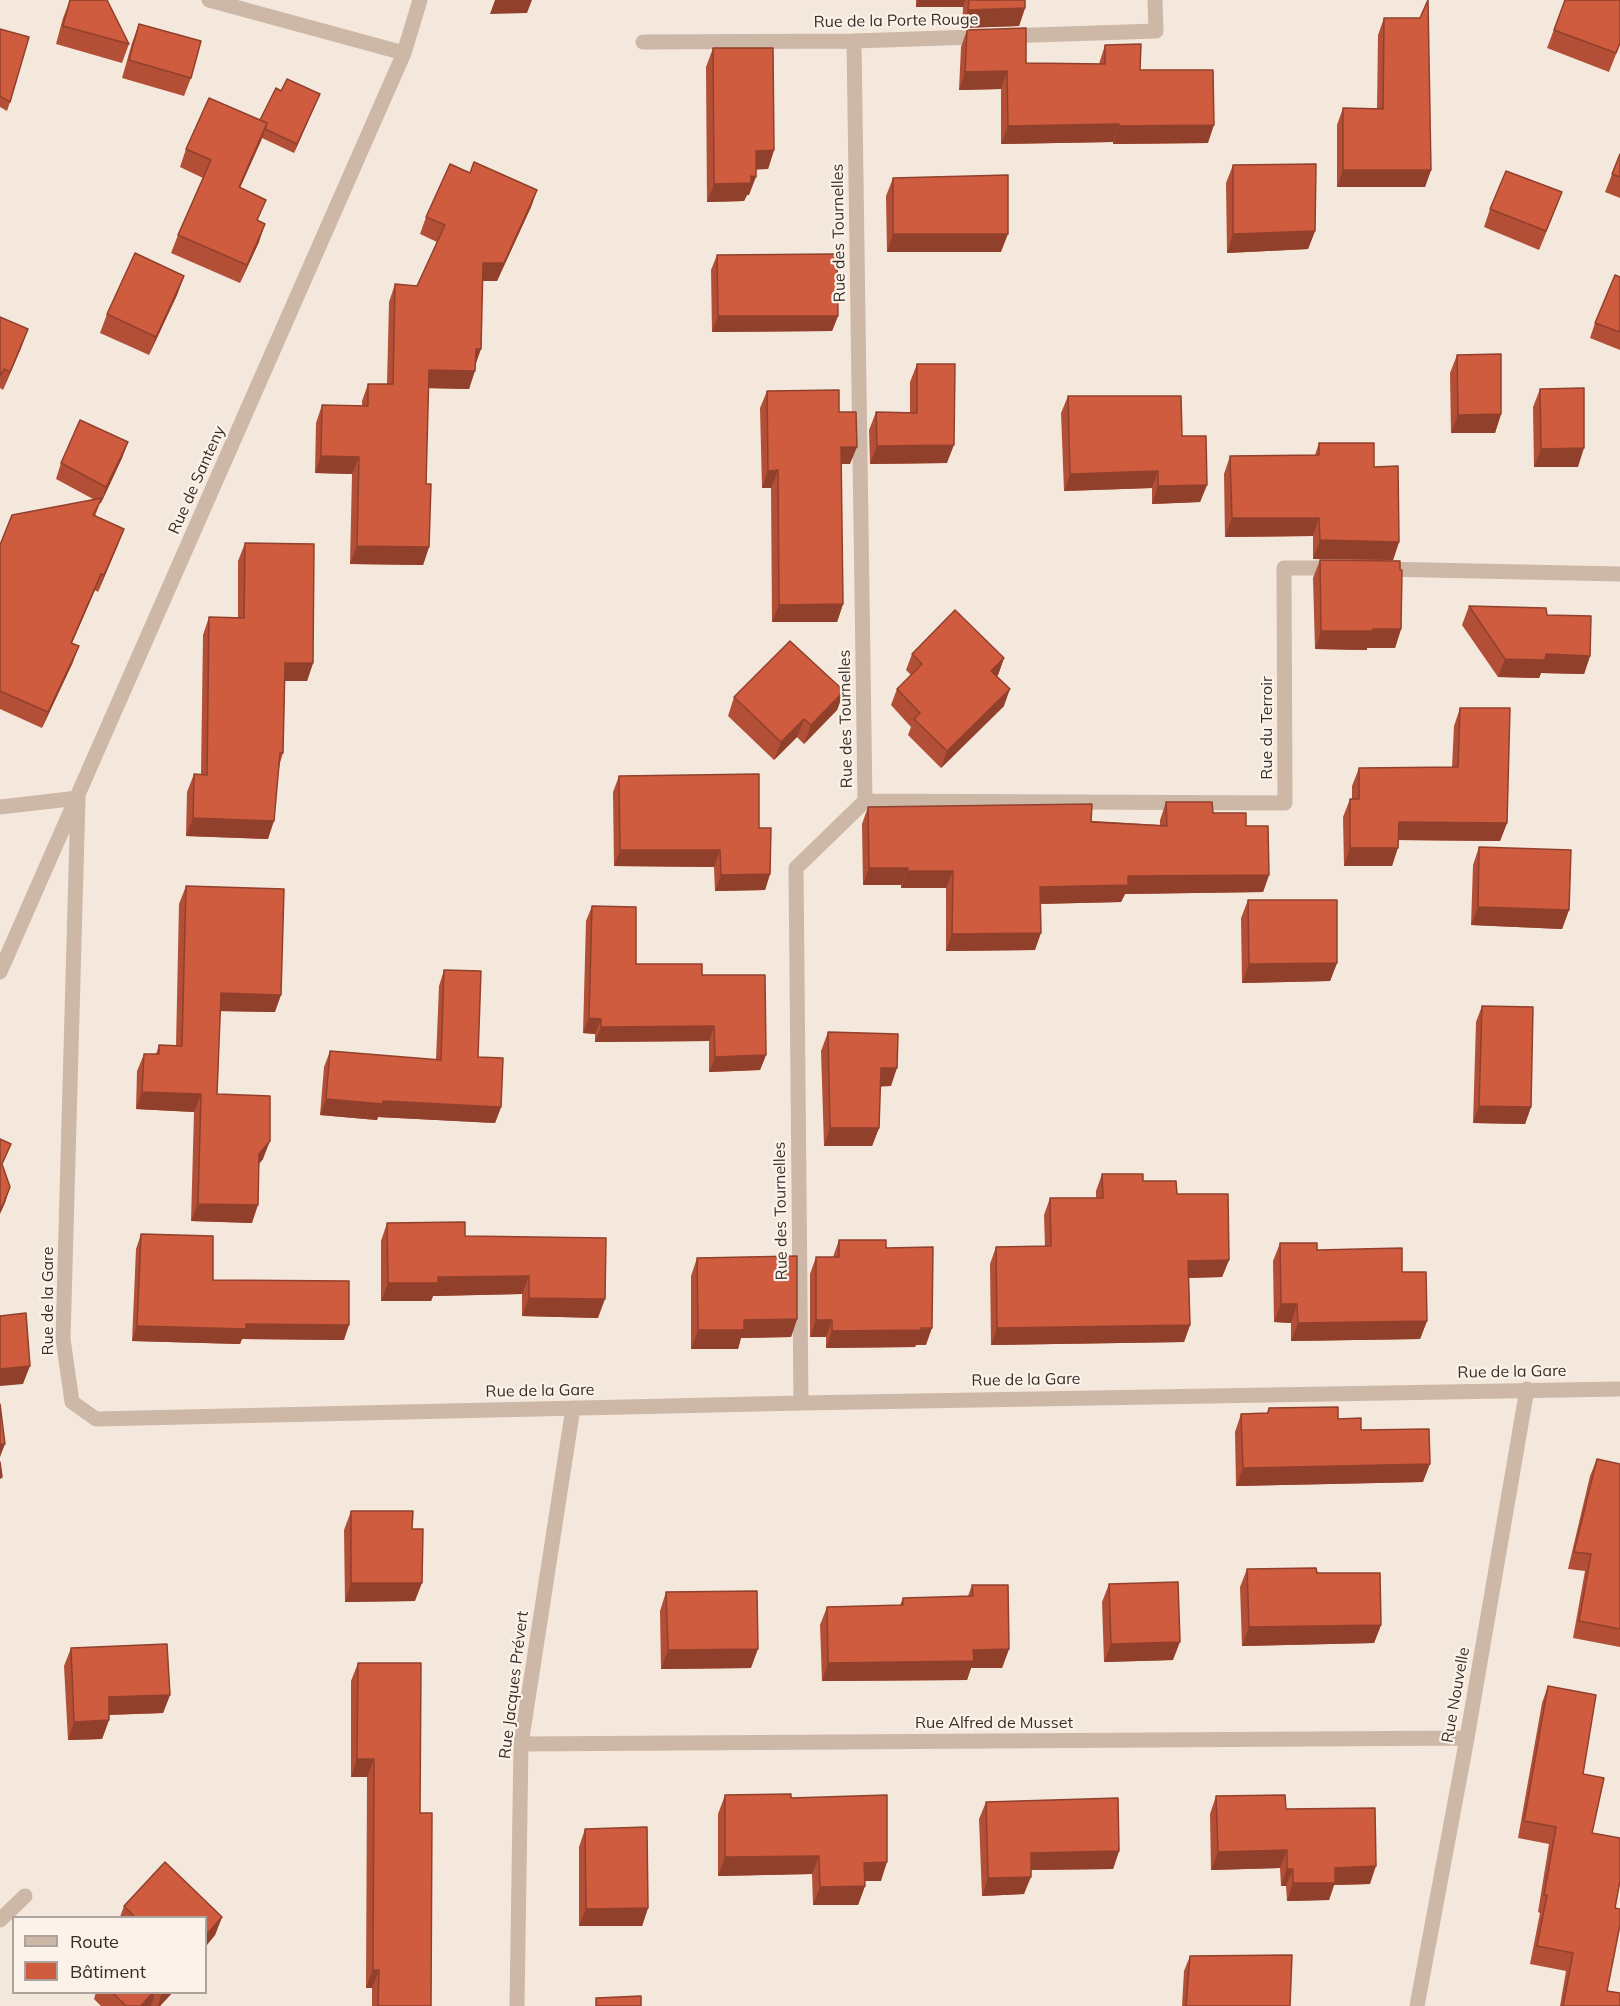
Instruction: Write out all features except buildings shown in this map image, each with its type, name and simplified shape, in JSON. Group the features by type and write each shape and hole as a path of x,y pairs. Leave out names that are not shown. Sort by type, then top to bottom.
{"street":[{"path":"209,0 404,53"},
{"name":"Rue de Santeny","path":"0,972 404,53 420,0"},
{"name":"Rue de la Porte Rouge","path":"643,42 854,41 1156,31 1155,0"},
{"name":"Rue des Tournelles","path":"801,1402 796,868 865,801 854,41"},
{"name":"Rue du Terroir","path":"865,801 1286,803 1284,567 1620,574"},
{"path":"0,807 78,798"},
{"name":"Rue de la Gare","path":"78,798 63,1339 72,1402 96,1419 801,1402 1620,1389"},
{"name":"Rue Nouvelle","path":"1417,2006 1467,1738 1527,1389"},
{"name":"Rue Jacques Prévert","path":"517,2006 521,1744 573,1408"},
{"name":"Rue Alfred de Musset","path":"521,1744 1467,1738"},
{"path":"0,1920 25,1896"}]}
